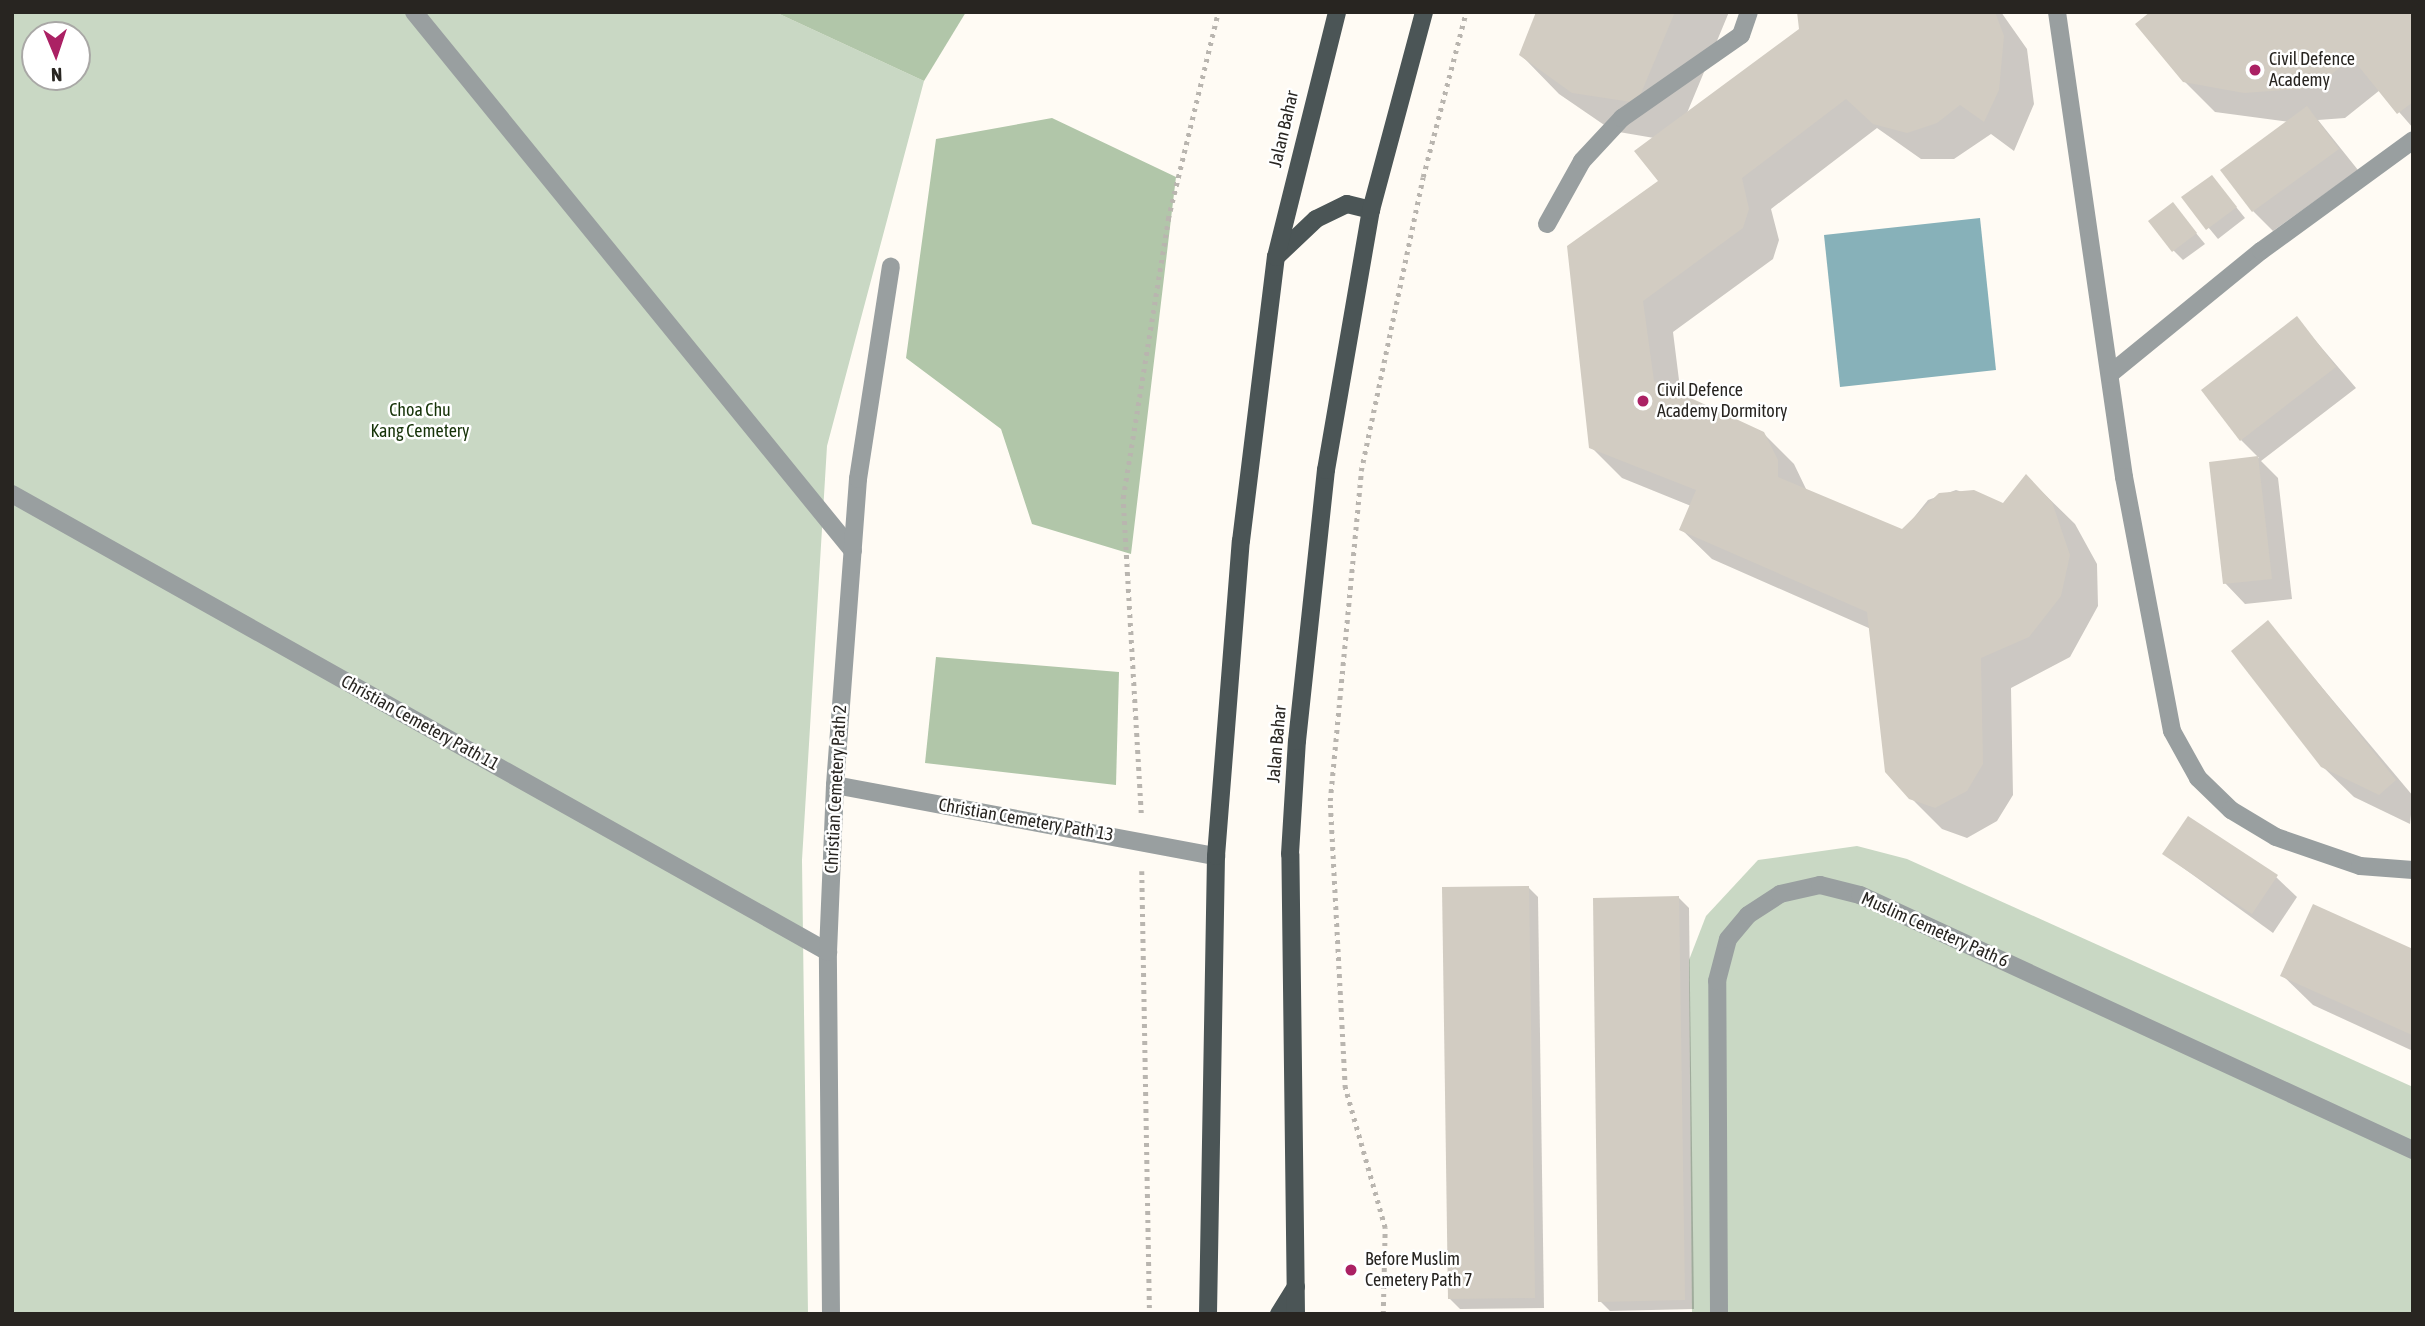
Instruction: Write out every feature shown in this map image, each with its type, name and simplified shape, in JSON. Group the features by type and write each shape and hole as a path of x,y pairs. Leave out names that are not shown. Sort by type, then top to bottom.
{"main road":[{"name":"Jalan Bahar","path":"1208,1314 1216,856 1241,541 1276,257 1337,12"},
{"name":"Jalan Bahar","path":"1296,1314 1290,854 1297,741 1325,470 1371,210 1424,12"},
{"path":"1276,257 1316,219 1347,204 1371,210"},
{"path":"1279,1314 1296,1287"}],"lane":[{"path":"414,12 853,551"},
{"path":"1547,224 1582,161 1622,118 1741,35 1749,12"},
{"path":"2057,12 2110,374 2172,731 2185,756 2231,810 2276,837 2360,866 2413,870"},
{"path":"2110,374 2261,251 2413,140"},
{"name":"Christian Cemetery Path 2","path":"831,1314 828,952 835,785 853,551 891,267"},
{"name":"Christian Cemetery Path 11","path":"12,494 828,952"},
{"name":"Christian Cemetery Path 13","path":"835,785 1216,856"},
{"name":"Muslim Cemetery Path 6","path":"1719,1314 1717,981 1728,940 1748,915 1780,894 1820,885 1860,895 2413,1150"}],"path":[{"path":"1150,1314 1142,841 1123,498 1168,219 1218,12"},
{"path":"1383,1314 1385,1227 1345,1088 1330,801 1361,471 1423,177 1466,12"}],"green space":[{"name":"Choa Chu Kang Cemetery","path":"12,12 775,12 924,81 827,446 802,860 808,1314 12,1314"},
{"path":"775,12 966,12 924,81"},
{"path":"1052,118 1176,177 1131,554 1032,524 1001,429 906,358 936,139"},
{"path":"936,657 1119,672 1116,785 925,763"},
{"path":"1857,846 1907,859 2413,1087 2413,1314 1692,1314 1689,960 1706,916 1758,860"}],"water":[{"path":"1980,218 1996,370 1840,387 1824,235"}],"building":[{"path":"1536,12 1675,12 1637,103 1572,93 1519,55"},
{"name":"Civil Defence Academy Dormitory","path":"1797,12 1995,12 2004,36 1999,90 1984,122 1960,105 1937,123 1907,133 1873,124 1846,99 1742,178 1749,209 1743,228 1643,301 1654,381 1764,432 1778,460 1778,477 1902,529 1939,493 1974,490 2003,503 2026,474 2052,502 2070,555 2061,596 2029,637 1981,658 1983,764 1967,791 1935,808 1909,799 1885,772 1867,612 1679,530 1696,490 1589,448 1567,246 1658,181 1634,151 1799,29"},
{"name":"Civil Defence Academy","path":"2150,12 2413,12 2413,102 2397,114 2352,58 2314,88 2244,93 2183,82 2135,24"},
{"path":"2307,106 2339,149 2252,212 2220,170"},
{"path":"2212,175 2237,207 2206,230 2181,197"},
{"path":"2173,202 2197,233 2172,252 2148,221"},
{"path":"2297,316 2336,367 2240,441 2201,390"},
{"path":"2258,456 2272,579 2223,584 2209,462"},
{"path":"2268,620 2396,780 2379,795 2321,767 2231,651"},
{"path":"2188,816 2278,875 2252,914 2162,854"},
{"path":"1529,886 1535,1298 1448,1299 1442,887"},
{"path":"1679,896 1685,1300 1598,1302 1593,898"},
{"path":"2313,904 2413,949 2412,1035 2280,976"}],"place":[{"name":"Civil Defence Academy","path":"2255,70"},
{"name":"Civil Defence Academy Dormitory","path":"1643,401"},
{"name":"Before Muslim Cemetery Path 7","path":"1351,1270"}]}
